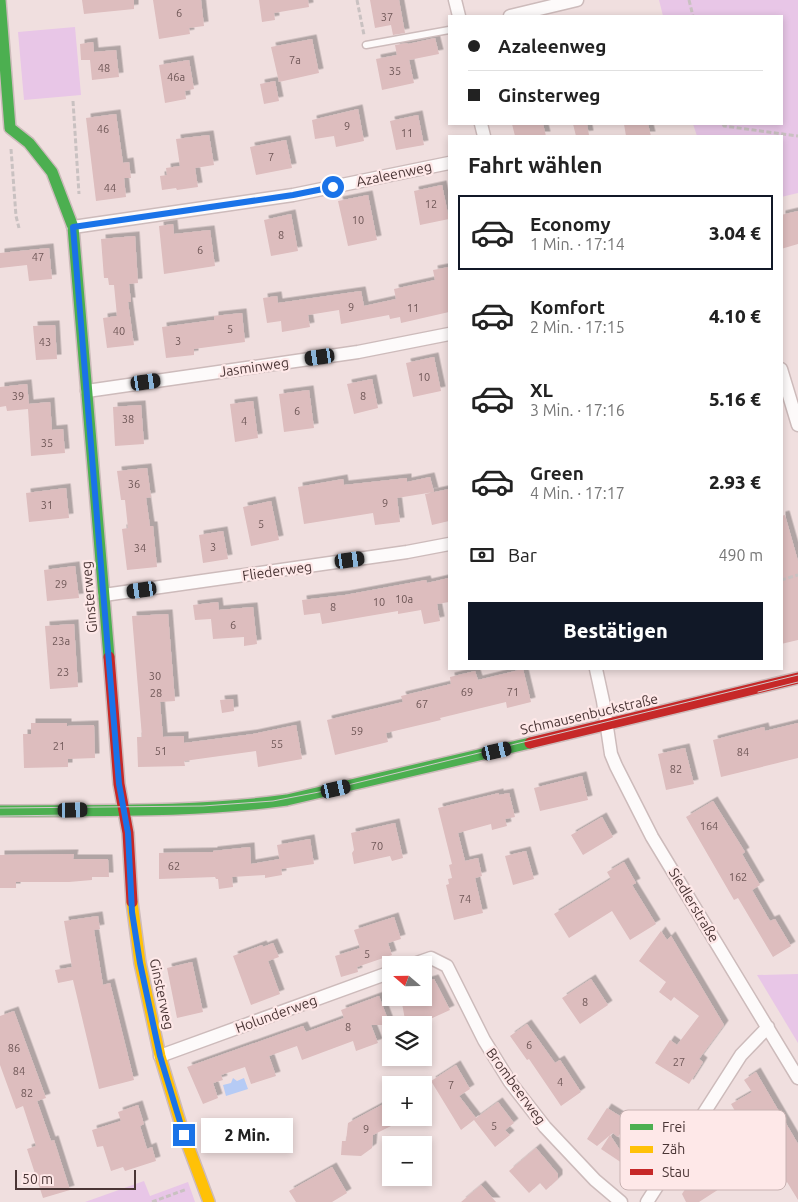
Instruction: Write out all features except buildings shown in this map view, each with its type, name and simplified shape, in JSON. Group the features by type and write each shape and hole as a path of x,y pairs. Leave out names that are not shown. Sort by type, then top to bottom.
{"street":[{"path":"0,0 5,128"},
{"path":"455,0 459,15"},
{"path":"514,15 577,0"},
{"name":"Ginsterweg","path":"5,128 29,143 52,172 73,227 119,784 128,833 135,938 160,1056 184,1135 209,1202"},
{"name":"Azaleenweg","path":"73,227 293,195 448,163"},
{"name":"Jasminweg","path":"88,391 358,352 448,334"},
{"path":"783,375 798,425"},
{"name":"Fliederweg","path":"104,595 407,552 448,544"},
{"name":"Siedlerstraße","path":"596,670 611,754 636,806 652,837 798,1078"},
{"name":"Schmausenbuckstraße","path":"0,812 229,806 287,800 798,678"},
{"name":"Brombeerweg","path":"432,958 447,966 484,1040 516,1090 551,1133 595,1180 621,1202"},
{"name":"Holunderweg","path":"160,1056 382,975"},
{"path":"705,1110 741,1054 768,1027"},
{"path":"647,1202 655,1190"}],"lane":[{"path":"366,45 448,30"}],"path":[{"path":"357,0 366,45"},
{"path":"689,0 693,15"},
{"path":"73,101 79,197"},
{"path":"724,125 798,136"},
{"path":"5,128 19,228"},
{"path":"783,579 798,575"},
{"path":"152,1202 201,1184"}],"shaded area":[{"path":"659,0 798,0 798,193 783,197 783,135 697,135 693,125 783,125 783,15 663,15"},
{"path":"75,27 81,95 24,100 18,32"},
{"path":"798,974 798,1043 757,975"},
{"path":"144,1181 150,1196 188,1182 195,1202 85,1202"}],"water":[{"path":"233,1078 237,1081 244,1078 248,1089 226,1096 223,1085 231,1083"}],"tram line":[{"path":"0,808 203,806 273,801 319,792 798,675"},
{"path":"758,692 798,682"},
{"path":"0,816 75,815"}],"traffic: fast":[{"path":"0,0 10,128 29,143 52,172 73,227 109,657"},
{"path":"0,811 180,809 287,800 530,743"}],"traffic: slow":[{"path":"132,902 140,963 160,1056 184,1135 209,1202"}],"traffic: jam":[{"path":"109,657 119,784 128,833 132,902"},
{"path":"530,743 798,678"}],"route":[{"path":"184,1135 160,1056 135,938 128,833 119,784 73,227 293,195 333,187"}]}
